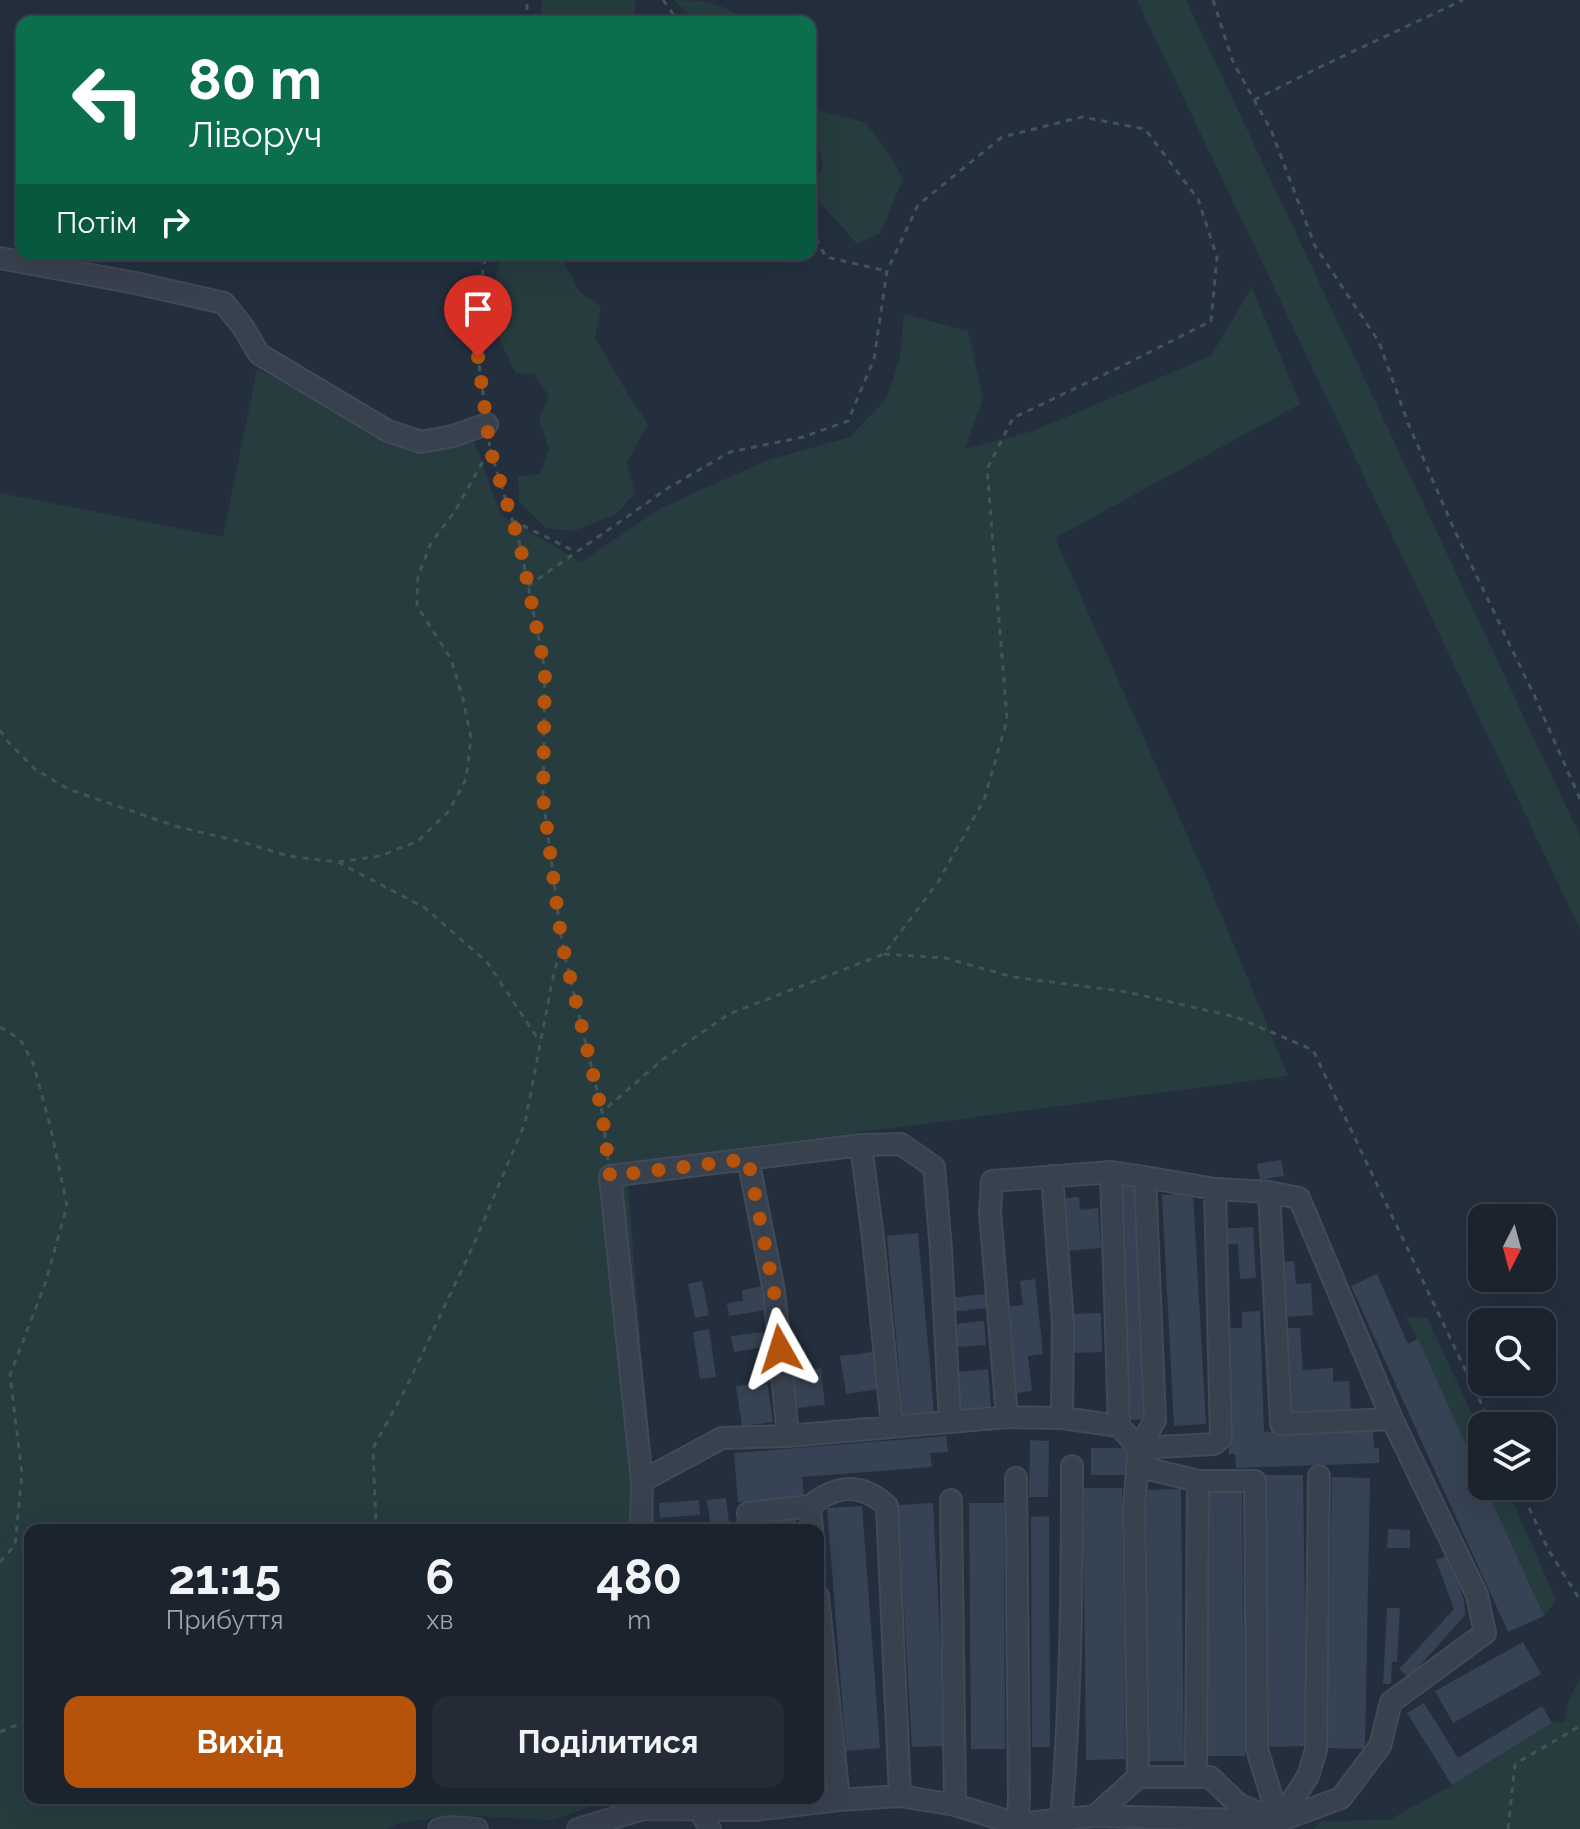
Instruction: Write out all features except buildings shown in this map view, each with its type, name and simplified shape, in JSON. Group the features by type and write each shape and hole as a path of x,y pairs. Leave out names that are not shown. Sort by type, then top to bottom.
{"lane":[{"path":"0,258 224,303 259,354 388,431 421,442 453,436 487,424"},
{"path":"641,1524 642,1481 610,1176 861,1145 901,1144 934,1167 950,1421"},
{"path":"861,1145 892,1426"},
{"path":"748,1159 774,1291 788,1436"},
{"path":"824,1802 900,1796 955,1805 1017,1826 1095,1816 1279,1825 1341,1798 1380,1746 1391,1702 1485,1633 1477,1595 1392,1419 1299,1198 1269,1192 1215,1189 1111,1172 992,1181 990,1212 1007,1417"},
{"path":"1111,1172 1119,1426"},
{"path":"1052,1176 1063,1324 1062,1418"},
{"path":"1138,1777 1134,1506 1139,1448 1155,1420 1145,1177"},
{"path":"1139,1448 1214,1444 1221,1438 1215,1189"},
{"path":"1269,1192 1281,1424 1392,1419"},
{"path":"642,1481 722,1438 788,1436 1007,1417 1062,1418 1119,1426 1139,1448 1149,1469 1198,1481 1255,1481 1257,1749 1279,1825"},
{"path":"1061,1820 1069,1686 1072,1466"},
{"path":"1279,1825 1308,1776 1316,1750 1319,1476"},
{"path":"1016,1478 1017,1826"},
{"path":"1196,1777 1198,1481"},
{"path":"749,1524 748,1513 810,1506 837,1490 858,1489 874,1494 887,1506 900,1796"},
{"path":"951,1500 955,1805"},
{"path":"810,1506 812,1524"},
{"path":"824,1654 839,1800"},
{"path":"1095,1816 1138,1777 1210,1777 1238,1804 1279,1825"},
{"path":"578,1829 643,1804 705,1820 811,1804"},
{"path":"439,1829 477,1829"}],"path":[{"path":"1213,0 1233,62 1271,130 1315,246 1379,342 1408,423 1447,514 1580,799"},
{"path":"1254,100 1463,0"},
{"path":"528,586 668,488 730,452 803,437 848,421 874,359 887,271 918,205 1002,137 1082,117 1145,129 1198,199 1217,257 1211,321 1013,418 987,469 1007,720 984,800 938,882 884,954"},
{"path":"816,239 826,257 887,271"},
{"path":"485,260 479,292 478,357 490,449 520,545 545,670 543,797 562,943 602,1112 610,1176"},
{"path":"0,730 35,769 68,789 175,826 288,856 338,862 380,856 418,841 449,811 466,779 471,738 451,659 417,606 418,576 431,543 455,511 490,449"},
{"path":"512,520 576,552"},
{"path":"338,862 425,908 487,962 540,1042"},
{"path":"376,1524 373,1448 420,1360 525,1123 562,943"},
{"path":"602,1112 662,1060 729,1014 884,954 945,958 1013,977 1127,992 1236,1017 1313,1050 1485,1412"},
{"path":"0,1027 20,1039 33,1063 67,1206 45,1284 10,1375 22,1474 15,1545 0,1562"},
{"path":"0,1375 10,1375"},
{"path":"1525,1500 1549,1551 1580,1600"},
{"path":"0,1732 24,1722"},
{"path":"1508,1829 1515,1764 1580,1726"}],"green space":[{"path":"542,0 635,0 634,16 541,16"},
{"path":"674,0 713,4 740,16 690,16"},
{"path":"1137,0 1186,0 1580,836 1580,929"},
{"path":"816,110 866,123 893,160 903,179 880,233 857,244 816,198 816,181 823,166"},
{"path":"500,260 564,260 579,291 601,307 595,337 648,424 627,462 635,494 615,515 573,531 546,528 519,502 518,476 540,474 549,449 539,419 549,396 534,374 516,373 495,330 489,305"},
{"path":"1252,287 1300,404 1055,538 1205,875 1288,1076 626,1163 656,1524 24,1524 24,1804 597,1804 553,1820 458,1815 400,1823 387,1829 0,1829 0,493 223,537 257,369 344,412 394,447 426,450 473,439 501,515 581,562 661,508 768,460 850,437 887,398 900,356 904,314 968,331 983,399 965,449 1033,431 1211,356"},
{"path":"1406,1316 1427,1318 1471,1412 1468,1412 1468,1450"},
{"path":"1491,1500 1512,1500 1556,1600 1544,1616"},
{"path":"1580,1678 1580,1829 1313,1829 1321,1821 1389,1820 1452,1785 1552,1723 1565,1721 1569,1700"}],"route":[{"path":"478,357 490,449 520,545 545,670 543,797 558,914 602,1112 610,1176 748,1159 774,1291 780,1349"}]}
